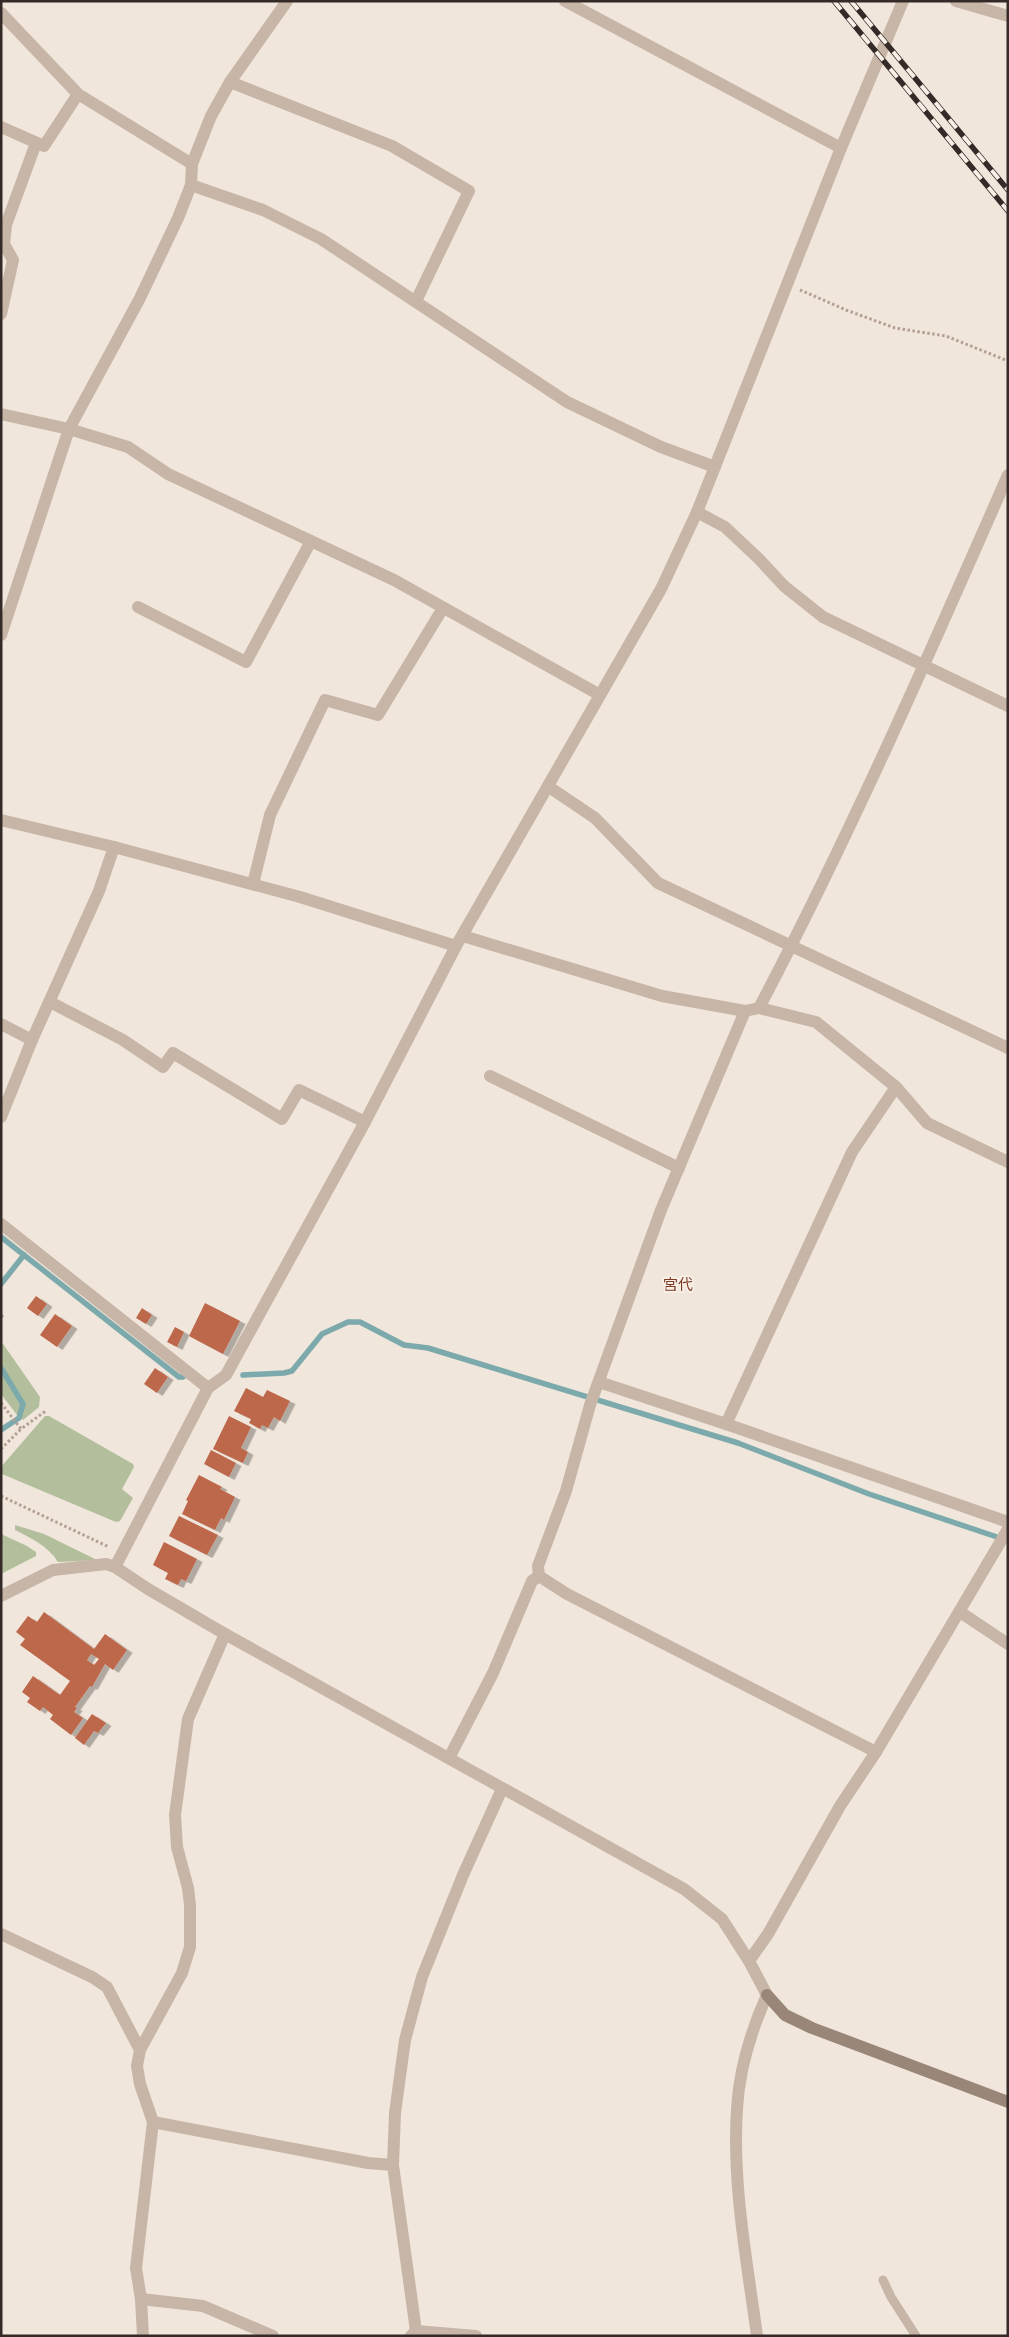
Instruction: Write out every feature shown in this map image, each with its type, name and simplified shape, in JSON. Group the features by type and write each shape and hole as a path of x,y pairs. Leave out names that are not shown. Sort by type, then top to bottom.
{"street":[{"path":"1,635 69,429 140,298 178,218 191,185 192,164 212,116 230,82 287,1"},
{"path":"566,1 842,148"},
{"path":"115,1567 208,1388 226,1375 366,1122 459,941 661,589 697,512 842,148 903,1"},
{"path":"956,1 1008,16"},
{"path":"1,13 78,94 192,164"},
{"path":"230,82 392,146 469,191 416,301"},
{"path":"1,127 44,146 78,94"},
{"path":"1,314 13,260 4,244 6,225 36,143"},
{"path":"191,185 264,210 321,239 567,402 661,447 715,467"},
{"path":"1,414 69,429 128,447 168,474 394,580 600,695"},
{"path":"759,1008 791,947 923,667 1008,475"},
{"path":"697,512 725,527 784,586 823,618 1008,706"},
{"path":"138,607 246,662 311,540"},
{"path":"253,884 270,814 325,700 378,715 443,608"},
{"path":"549,787 595,818 658,883 1008,1048"},
{"path":"1,820 114,847 253,884 662,996 745,1011 759,1008 816,1022 896,1087 927,1123 981,1151 1008,1162"},
{"path":"1,1117 32,1040 99,890 114,847"},
{"path":"50,1002 123,1040 163,1067 173,1053 282,1119 298,1090 366,1122"},
{"path":"539,1576 538,1566 566,1491 590,1405 661,1210 745,1011"},
{"path":"1,1024 32,1040"},
{"path":"490,1076 679,1168"},
{"path":"726,1424 852,1152 896,1087"},
{"path":"1,1224 208,1388"},
{"path":"598,1386 726,1424 1007,1528 960,1612 876,1752 840,1806 768,1934 750,1961"},
{"path":"1,1596 53,1570 106,1564 115,1567 148,1589 225,1634 684,1889 722,1919 750,1961 767,1996 785,2014 812,2028 1008,2102"},
{"path":"539,1576 567,1594 876,1752"},
{"path":"449,1758 493,1673 532,1581 539,1576"},
{"path":"960,1612 1008,1644"},
{"path":"143,2336 142,2299 136,2268 153,2122 140,2084 137,2066 140,2050 182,1973 190,1946 190,1905 177,1847 175,1816 188,1719 225,1634"},
{"path":"476,2336 414,2334 393,2165 394,2113 405,2040 422,1977 463,1875 502,1789"},
{"path":"1,1934 92,1977 107,1987 140,2050"},
{"path":"757,2336 737,2179 737,2108 744,2062 756,2020 767,1996"},
{"path":"153,2122 368,2163 393,2165"},
{"path":"142,2299 203,2306 273,2336"}],"lane":[{"path":"883,2280 891,2297 916,2336"}],"path":[{"path":"788,284 846,310 895,328 946,336 1008,361"},
{"path":"1,1403 20,1427"},
{"path":"1,1449 20,1427 47,1410"},
{"path":"1,1496 108,1547"}],"green space":[{"path":"1,1341 40,1397 39,1407 23,1420 1,1394"},
{"path":"45,1416 49,1416 133,1464 134,1467 122,1489 133,1498 120,1521 116,1522 2,1474 1,1467"},
{"path":"15,1525 44,1534 97,1560 58,1562 44,1547 15,1530"},
{"path":"1,1534 27,1546 36,1552 36,1556 1,1574"}],"building":[{"path":"36,1296 47,1304 38,1316 27,1308"},
{"path":"205,1303 240,1321 223,1354 189,1336"},
{"path":"142,1308 152,1315 146,1324 136,1318"},
{"path":"55,1314 72,1326 57,1347 40,1335"},
{"path":"175,1327 184,1332 177,1347 167,1342"},
{"path":"155,1368 168,1377 157,1393 144,1384"},
{"path":"246,1388 263,1397 267,1390 290,1401 280,1421 274,1417 268,1428 262,1425 260,1429 249,1423 251,1419 234,1411"},
{"path":"229,1416 251,1427 241,1448 248,1452 243,1463 213,1449"},
{"path":"211,1450 236,1463 229,1477 204,1464"},
{"path":"199,1475 222,1487 220,1489 235,1497 224,1520 221,1518 215,1530 182,1514 188,1501 186,1500"},
{"path":"179,1516 218,1535 207,1555 169,1536"},
{"path":"164,1542 197,1559 186,1581 181,1579 178,1585 165,1579 168,1573 153,1565"},
{"path":"44,1612 94,1649 105,1634 127,1650 113,1670 105,1664 92,1687 90,1686 75,1707 77,1708 74,1712 83,1718 71,1735 50,1719 53,1715 43,1707 40,1711 27,1702 30,1698 22,1692 33,1676 60,1695 70,1681 20,1645 25,1639 16,1632 28,1616 37,1622","holes":["91,1654 99,1659 94,1665 87,1660"]},
{"path":"92,1714 106,1723 98,1733 94,1731 84,1745 75,1738"}],"waterway":[{"path":"1,1237 179,1377 183,1377"},
{"path":"1,1284 24,1255"},
{"path":"243,1375 292,1371 322,1334 348,1322 360,1322 404,1345 428,1348 738,1443 869,1494 1003,1539"},
{"path":"1,1368 23,1404 19,1418 1,1430"}],"railway":[{"path":"834,1 1008,211"},
{"path":"851,1 1008,190"}],"district":[{"name":"宮代","path":"678,1284"}]}
